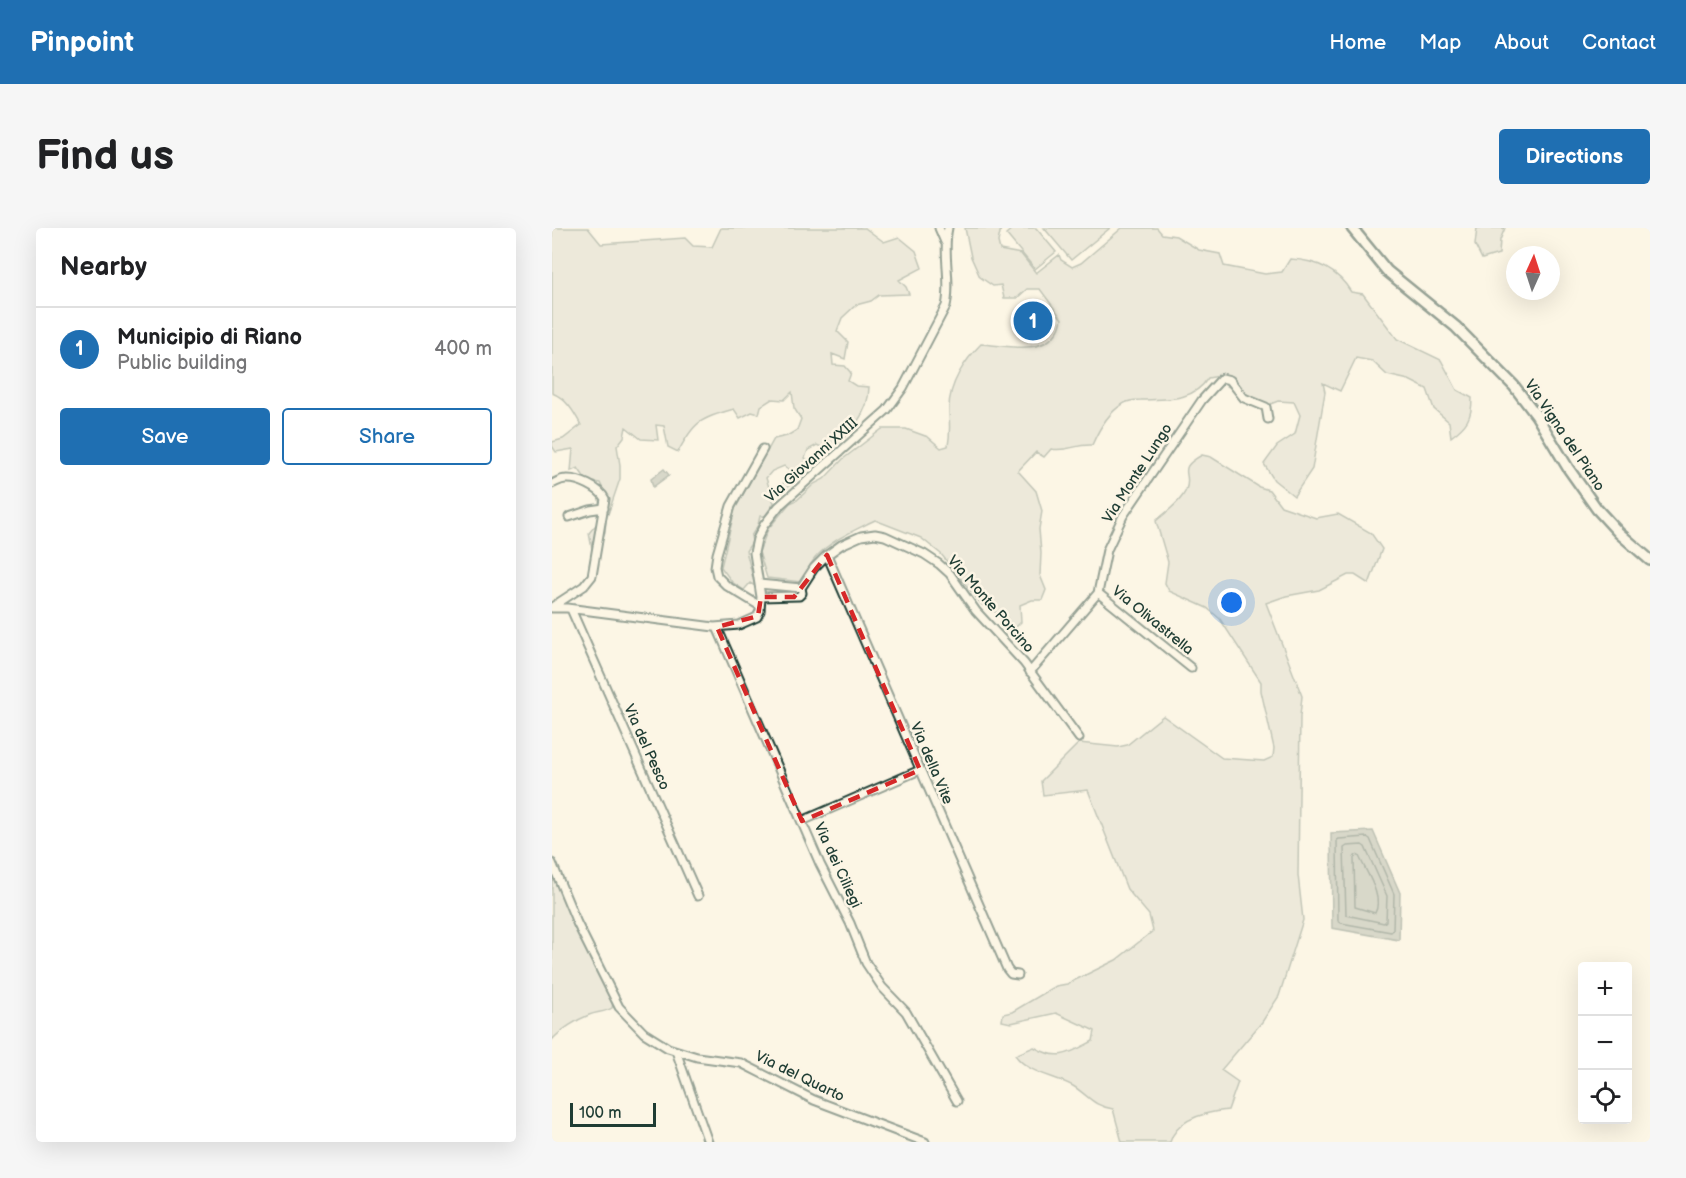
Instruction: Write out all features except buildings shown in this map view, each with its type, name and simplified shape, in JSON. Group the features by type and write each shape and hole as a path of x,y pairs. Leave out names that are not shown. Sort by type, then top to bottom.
{"main road":[{"name":"Via Vigna del Piano","path":"1352,228 1387,271 1456,327 1514,386 1532,408 1568,468 1597,509 1619,533 1650,560"}],"street":[{"name":"Via Giovanni XXIII","path":"939,228 945,242"},
{"name":"Via Giovanni XXIII","path":"760,606 755,546 771,514 883,414 903,388 946,306 948,293 945,242 948,228"},
{"name":"Via Monte Lungo","path":"1030,672 1098,593 1107,550 1120,521 1202,400 1222,378 1230,380 1244,398 1266,407 1268,419"},
{"path":"552,607 717,627 753,621 758,615 760,606 727,586 717,576 715,567 716,556 731,506 763,449"},
{"path":"552,484 567,479 589,486 604,496 604,508 592,573 588,581 552,607"},
{"path":"569,516 604,508"},
{"name":"Via Monte Porcino","path":"801,588 814,568 827,555 860,537 875,534 895,540 924,554 947,571 975,609 1030,672 1079,738"},
{"name":"Via della Vite","path":"827,555 1007,969 1011,974 1018,975"},
{"path":"759,584 801,588 802,592 796,597 760,597"},
{"name":"Via Olivastrella","path":"1098,593 1191,668"},
{"name":"Via del Pesco","path":"571,609 698,896"},
{"name":"Via dei Ciliegi","path":"717,627 820,864 850,923 866,963 882,987 906,1012 957,1101"},
{"path":"802,821 920,770"},
{"name":"Via del Quarto","path":"552,863 577,923 620,1009 648,1036 676,1051 697,1057 741,1063 819,1102 922,1141"},
{"path":"676,1051 708,1142"}],"highlighted area":[{"path":"827,555 920,770 802,821 717,627 758,616 761,597 794,597"}],"shaded area":[{"path":"552,228 588,228 601,244 685,238 693,246 712,247 721,228 865,228 884,242 899,237 916,251 922,268 899,280 909,294 879,295 871,301 856,305 842,318 837,331 848,342 845,359 832,354 833,365 845,366 851,373 848,381 856,386 869,387 866,406 857,423 829,451 817,445 808,450 805,458 812,462 782,492 778,489 794,472 784,466 772,471 766,478 774,503 765,516 760,516 758,525 751,536 752,542 746,551 755,586 750,583 744,590 732,582 721,567 735,509 774,439 787,436 797,430 801,419 794,408 792,392 784,400 772,399 761,406 759,414 752,412 740,418 734,409 713,415 694,428 678,452 668,447 664,426 656,425 658,440 641,439 626,427 624,437 617,446 620,479 606,520 605,532 599,546 592,549 589,533 601,519 599,500 605,493 600,483 587,481 578,468 571,471 573,449 556,452 552,446 552,442 563,439 581,425 565,402 552,393"},
{"path":"965,228 1001,228 998,242 1000,250 1021,254 1036,273 1059,255 1061,260 1072,267 1081,263 1122,228 1157,228 1162,234 1176,236 1199,250 1220,254 1224,266 1265,274 1282,272 1290,259 1309,261 1325,267 1339,277 1351,292 1363,294 1397,339 1441,360 1457,390 1472,398 1470,416 1465,425 1451,437 1449,422 1434,409 1427,389 1409,380 1387,375 1372,361 1356,358 1340,391 1323,383 1325,392 1312,469 1294,496 1274,480 1264,464 1277,446 1295,434 1300,415 1294,402 1278,401 1258,409 1247,396 1227,386 1219,376 1208,378 1195,391 1178,398 1129,401 1118,407 1109,417 1092,445 1062,450 1051,449 1044,457 1036,452 1018,471 1036,491 1042,511 1039,529 1040,575 1046,590 1042,600 1032,600 1020,605 1021,622 1013,630 1007,618 982,605 941,554 921,538 875,520 829,545 812,562 802,582 767,578 759,552 768,529 790,503 824,479 843,459 882,429 906,429 928,437 941,448 948,446 952,390 969,357 981,344 1032,347 1050,339 1059,329 1062,319 1040,289 1027,289 1017,298 1004,298 1001,285 993,286 980,277 971,257"},
{"path":"1013,228 1036,228 1056,252 1035,269 1006,234"},
{"path":"1044,228 1110,228 1071,260"},
{"path":"1477,228 1505,228 1500,240 1499,254 1482,259 1475,245"},
{"path":"1202,455 1211,457 1259,487 1269,490 1281,506 1316,518 1338,514 1371,533 1382,549 1369,584 1355,575 1348,575 1319,590 1286,596 1266,603 1302,696 1298,875 1303,920 1279,996 1262,1022 1221,1070 1238,1082 1228,1110 1193,1118 1179,1128 1170,1142 1122,1142 1113,1109 1096,1103 1065,1082 1034,1070 1015,1055 1034,1047 1051,1054 1064,1054 1093,1041 1095,1031 1056,1013 1011,1023 1002,1021 1003,1014 1012,1012 1056,986 1067,984 1116,960 1153,931 1149,915 1127,889 1088,790 1043,795 1041,781 1079,743 1118,747 1127,745 1163,716 1222,758 1264,761 1273,757 1274,748 1261,682 1220,619 1207,608 1169,591 1165,583 1168,562 1156,521 1184,494 1188,484 1187,468"},
{"path":"552,867 613,1003 612,1008 579,1020 552,1040"}],"water":[{"path":"664,469 669,475 653,487 651,479"},
{"path":"1373,831 1400,893 1399,940 1332,928 1331,833"}],"place":[{"name":"Municipio di Riano","path":"1033,321"}]}
